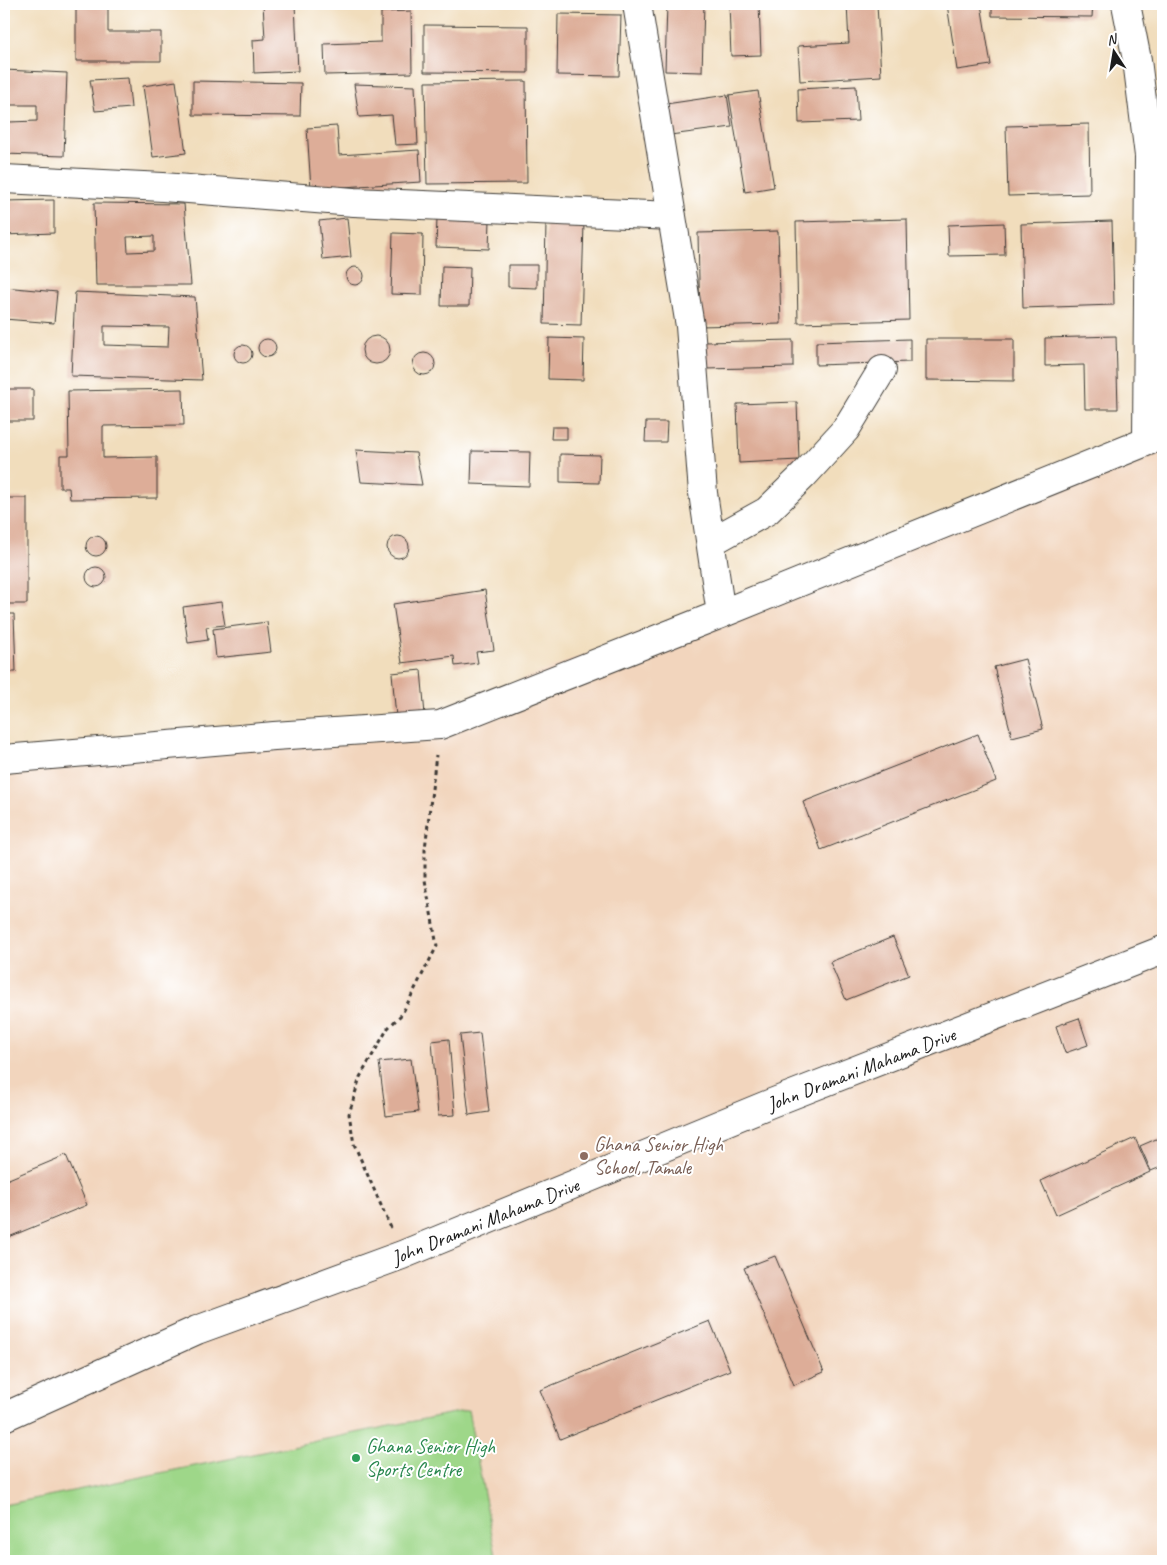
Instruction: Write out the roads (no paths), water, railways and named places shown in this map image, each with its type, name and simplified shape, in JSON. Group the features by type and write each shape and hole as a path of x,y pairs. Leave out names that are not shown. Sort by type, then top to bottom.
{"street":[{"path":"637,4 690,326 703,493 721,614"},
{"path":"4,759 264,737 440,725 721,614 1155,438 1149,156 1137,60 1126,4"},
{"path":"4,179 163,187 354,202 672,216"},
{"path":"711,542 768,511 804,475 846,429 882,370"},
{"name":"John Dramani Mahama Drive","path":"4,1417 197,1330 402,1255 769,1104 1163,950"}],"place":[{"name":"Ghana Senior High School, Tamale","path":"584,1156"},
{"name":"Ghana Senior High Sports Centre","path":"356,1458"}]}
